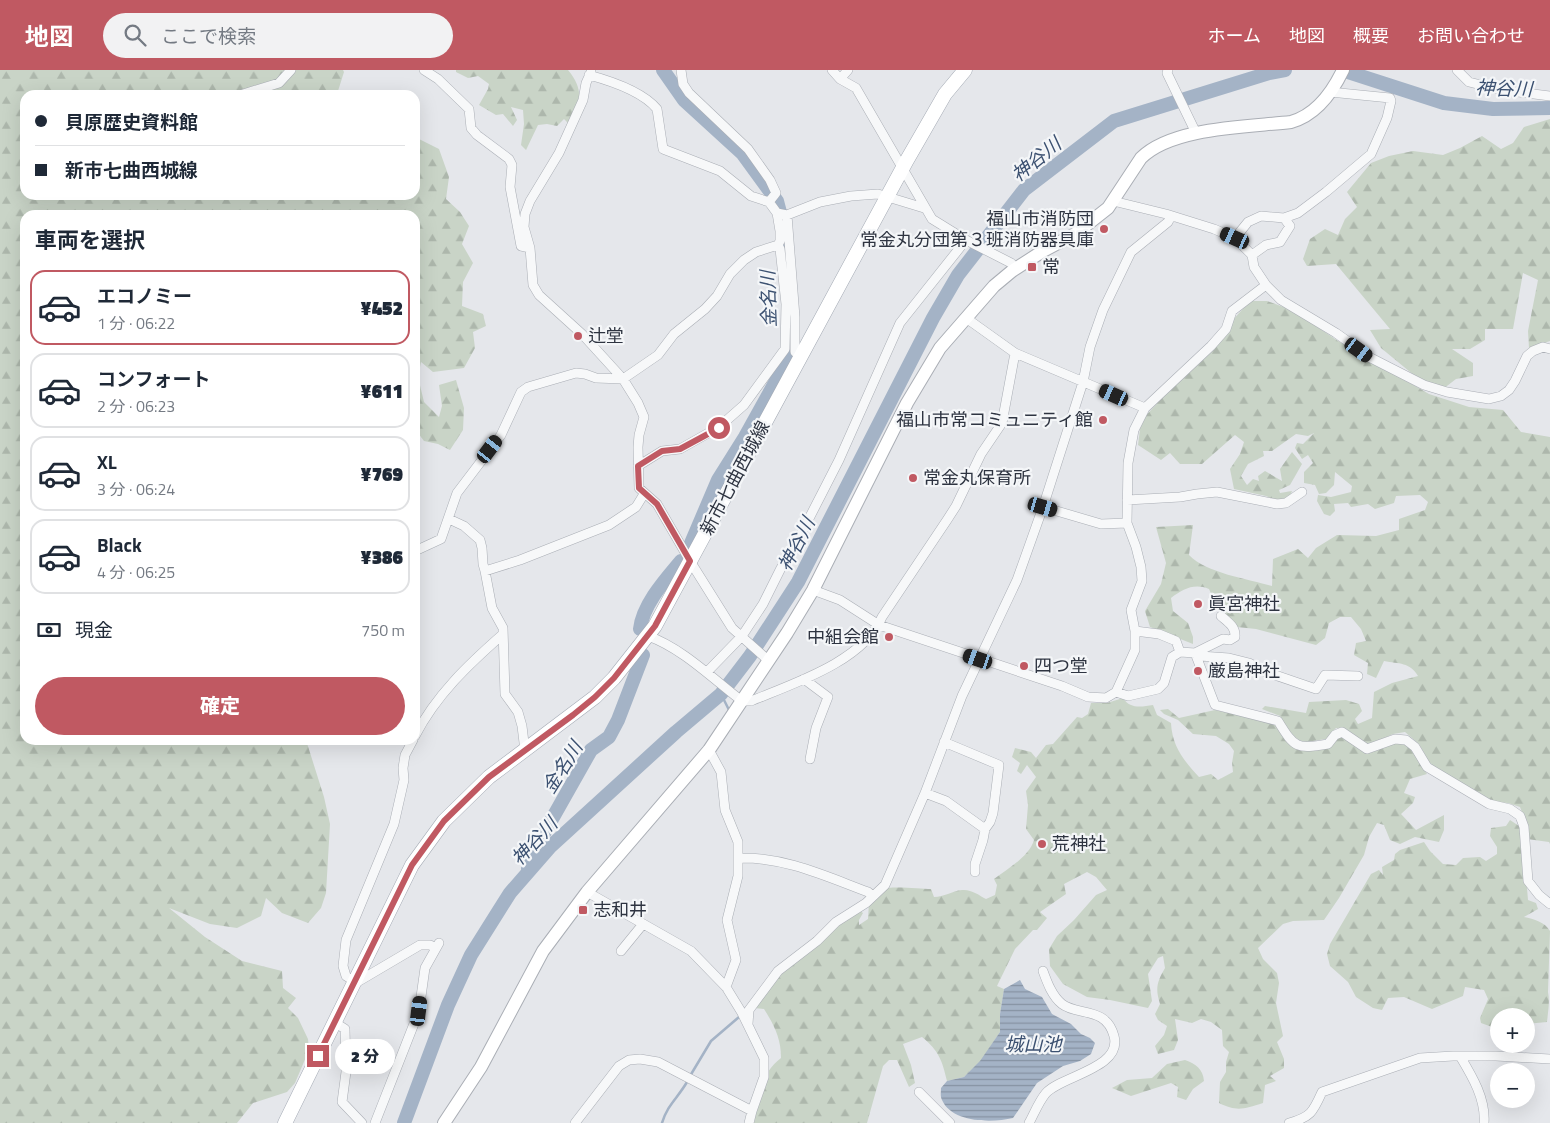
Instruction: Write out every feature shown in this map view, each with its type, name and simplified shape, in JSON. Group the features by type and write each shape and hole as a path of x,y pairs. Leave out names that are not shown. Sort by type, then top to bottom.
{"main road":[{"name":"新市七曲西城線","path":"285,1123 412,865 439,828 464,800 489,777 595,697 614,678 655,626 937,107 965,70"}],"street":[{"path":"256,90 279,83 291,70"},
{"path":"424,70 438,79 468,109 470,128 509,159 512,165 510,186 521,246 530,248"},
{"path":"681,70 683,84 689,92 748,149 770,180 776,192 769,202"},
{"path":"832,70 840,79 856,88 932,219 966,240 1012,263 1016,268"},
{"path":"840,79 848,70"},
{"path":"1168,70 1167,73 1196,133"},
{"path":"444,1123 481,1067 543,951 587,892 709,750 769,661 813,590 907,403 940,348 994,286 1016,268 1075,234 1108,208 1147,152 1164,143 1196,133 1300,120 1320,106 1343,70"},
{"path":"1457,70 1469,82 1501,90 1550,96"},
{"path":"638,466 662,451 680,449 719,428 744,406 785,349 786,304 778,245 780,231 777,213 769,202 751,196 720,170 663,148 658,109 655,106 643,97 591,72 583,100 563,144 530,201 525,214 524,227 530,248 533,284 539,295 582,334 623,379 638,403 644,417 639,435 638,466 639,488 657,504 732,628 769,661"},
{"path":"1235,238 1248,222 1261,216 1284,218 1298,213 1326,192 1370,154 1388,118 1390,98 1333,88"},
{"path":"777,213 787,214 820,202 851,196 878,194 924,208"},
{"path":"1113,201 1166,214 1214,229 1235,238 1252,255 1254,267 1266,285 1281,300 1336,333 1371,358 1424,385 1448,392 1489,399 1501,396 1509,390 1515,381 1527,356 1543,347 1550,349"},
{"path":"787,214 795,317 795,352 800,356"},
{"path":"748,1024 749,1010 778,970 817,941 836,922 866,903 885,885 925,792 978,659 1017,580 1043,507 1083,382 1090,347 1103,310 1131,252 1168,222 1171,216"},
{"path":"1252,255 1266,245 1280,242 1290,226 1284,218"},
{"path":"707,672 742,636 763,604 840,460 900,322 966,240"},
{"path":"420,549 441,539 457,492 501,435 521,392 528,386 576,373 596,378 623,379 658,355 674,334 717,296 730,274 744,260 756,252 778,245"},
{"path":"813,590 840,600 879,625 1062,686 1088,698 1106,698 1116,692 1135,650 1135,631 1131,610 1142,581 1136,547 1127,523 1128,463 1134,430 1145,408 1211,346 1226,329 1232,311 1266,285"},
{"path":"966,318 1015,353 1145,408"},
{"path":"648,636 658,639 707,672 714,680 741,700 752,701 841,661 862,644 879,625 882,617 952,513 981,454 1002,423 1015,353"},
{"path":"1127,500 1180,497 1217,492 1277,504 1286,503 1302,492"},
{"path":"486,571 520,560 609,525 636,507 644,494"},
{"path":"1043,507 1101,524 1127,523"},
{"path":"449,519 464,526 480,540 492,608 503,628 504,694 518,712 525,751"},
{"path":"1116,692 1128,696 1158,689 1164,683 1172,657 1180,652 1195,652 1223,639 1230,640 1235,637 1236,632 1230,623 1221,616"},
{"path":"1135,631 1159,634 1176,642 1180,652"},
{"path":"420,720 456,677 502,635"},
{"path":"1195,652 1200,656 1229,658 1249,663 1266,672 1316,689 1325,675 1358,676"},
{"path":"1195,652 1215,705 1278,721 1288,737 1297,746 1307,747 1328,744 1335,735 1342,732 1367,748 1395,739 1406,740 1415,747 1427,768 1489,804 1515,812 1520,816 1524,827 1528,881 1550,904"},
{"path":"804,679 828,697 816,728 810,758"},
{"path":"944,742 999,765 993,813 985,829 975,864 975,872"},
{"path":"375,1123 419,1011 425,968 437,946 420,945 360,981 354,981 346,976 343,966 346,940 394,824 404,780 405,755 410,745"},
{"path":"709,750 721,772 725,810 738,842 738,876 727,920 736,960 726,987"},
{"path":"925,792 946,800 985,829"},
{"path":"738,858 760,858 797,865 874,896"},
{"path":"587,892 691,951 726,987 748,1024 764,1058 764,1077 749,1123"},
{"path":"621,951 644,924"},
{"path":"1029,1123 1046,1093 1057,1085 1097,1067 1106,1059 1115,1044 1114,1034 1097,1014 1063,1005 1056,998 1047,983 1043,971"},
{"path":"334,1022 345,1029 346,1072 342,1102 362,1123"},
{"path":"1460,1056 1476,1083 1484,1109 1484,1123"},
{"path":"1289,1123 1304,1119 1313,1111 1322,1092 1420,1058 1496,1056 1550,1060"},
{"path":"575,1123 619,1066 629,1060 640,1059 658,1062 752,1110"},
{"path":"919,1092 950,1123"}],"green space":[{"path":"0,70 343,70 338,90 20,90 20,200 420,200 420,140 439,149 449,177 446,199 460,212 469,226 462,244 473,263 463,282 462,306 483,314 486,326 473,332 475,348 464,368 433,372 421,362 420,367 420,210 20,210 20,745 308,745 324,797 330,824 326,893 321,908 308,923 282,913 266,898 261,916 237,928 210,924 169,908 205,937 242,961 282,971 283,988 296,998 288,1008 298,1018 308,1039 309,1050 295,1083 287,1092 253,1103 237,1123 0,1123"},
{"path":"456,70 568,70 579,91 578,103 570,125 564,119 557,126 538,125 526,150 521,145 524,124 523,110 511,107 517,120 513,126 503,114 496,115 479,105 489,84 478,76 468,78 456,72"},
{"path":"1550,119 1550,341 1529,348 1528,331 1538,280 1523,273 1513,329 1485,329 1485,340 1470,349 1452,349 1473,363 1473,376 1456,379 1443,389 1421,381 1381,348 1370,330 1390,329 1336,264 1307,266 1303,259 1310,239 1325,229 1338,235 1345,219 1357,207 1347,192 1371,163 1389,156 1413,151 1443,155 1482,136 1501,149 1513,143 1524,127"},
{"path":"1250,301 1267,301 1294,311 1338,341 1429,394 1469,407 1503,410 1521,432 1550,437 1550,844 1549,842 1527,839 1520,807 1508,803 1493,802 1440,772 1429,762 1419,744 1405,732 1393,734 1369,745 1345,730 1336,728 1326,739 1306,742 1294,739 1280,716 1262,709 1265,706 1306,713 1309,702 1346,700 1359,704 1362,711 1355,719 1358,724 1372,718 1374,692 1392,683 1418,676 1408,666 1384,661 1376,678 1367,674 1368,663 1354,655 1356,643 1366,641 1361,629 1351,617 1340,617 1329,623 1325,638 1316,645 1256,629 1237,627 1218,609 1209,589 1194,587 1184,590 1171,598 1173,611 1188,623 1193,637 1193,644 1150,627 1145,611 1161,584 1166,563 1156,527 1193,525 1189,555 1196,561 1216,571 1272,586 1273,559 1298,549 1308,558 1316,548 1337,535 1376,536 1399,530 1399,519 1425,510 1428,502 1420,495 1396,496 1394,503 1375,509 1368,504 1351,507 1348,503 1334,504 1335,511 1330,516 1324,514 1317,501 1318,495 1331,497 1351,492 1352,486 1335,472 1334,485 1326,493 1319,494 1315,485 1304,483 1304,472 1313,463 1308,455 1302,459 1295,448 1297,443 1303,444 1314,433 1308,436 1296,434 1272,451 1263,451 1264,456 1248,464 1241,476 1247,485 1253,479 1259,481 1258,476 1265,471 1282,481 1280,469 1292,452 1302,464 1290,485 1279,490 1280,493 1292,491 1288,501 1279,502 1266,496 1234,489 1230,469 1240,454 1244,442 1235,435 1202,464 1180,464 1170,453 1161,460 1138,445 1141,421"},
{"path":"456,380 464,408 463,430 450,450 438,444 424,441 420,436 420,385 424,402 439,417 442,406 439,385"},
{"path":"1123,698 1132,706 1153,705 1157,715 1171,723 1176,746 1188,765 1199,777 1211,774 1218,780 1233,772 1234,751 1229,744 1216,736 1193,734 1178,720 1164,714 1160,710 1168,709 1179,718 1215,710 1267,721 1276,724 1303,749 1344,736 1357,747 1384,742 1404,744 1412,750 1427,774 1410,779 1404,793 1415,797 1413,803 1401,814 1416,830 1444,815 1444,830 1439,842 1415,837 1400,844 1390,840 1384,825 1377,823 1369,837 1364,855 1324,920 1293,921 1283,924 1258,948 1263,959 1277,973 1279,983 1276,1003 1283,1036 1277,1042 1284,1059 1284,1068 1270,1076 1276,1081 1265,1085 1263,1103 1236,1109 1219,1103 1220,1082 1226,1072 1229,1052 1223,1046 1222,1030 1211,1022 1201,1019 1192,1023 1175,1019 1178,1040 1174,1050 1158,1054 1155,1046 1164,1035 1167,1026 1158,1020 1155,1014 1160,1004 1158,985 1165,968 1163,956 1158,958 1148,974 1152,1001 1148,1008 1087,997 1063,984 1050,966 1049,949 1057,936 1096,895 1107,890 1096,877 1087,872 1064,884 1066,894 1040,912 1047,918 1037,930 1033,930 1015,949 997,986 1004,989 1000,1014 1000,1032 981,1061 964,1077 947,1081 939,1056 922,1037 903,1044 915,1083 909,1087 897,1060 889,1060 883,1066 867,1123 754,1123 764,1079 781,1058 781,1051 776,1032 764,1009 754,1008 780,972 854,906 863,913 859,920 859,925 868,919 869,902 881,890 897,887 931,889 934,897 962,890 972,891 986,899 995,895 997,885 994,879 1023,857 1034,840 1026,829 1028,805 1026,791 1036,777 1027,765 1021,774 1017,771 1020,763 1012,757 1015,748 1031,752 1036,758 1046,745 1053,744 1077,717 1082,718 1088,714 1091,703 1107,703"},
{"path":"1510,820 1522,828 1528,900 1536,903 1538,909 1524,917 1542,923 1550,931 1547,1022 1535,1023 1535,1008 1490,1008 1490,1026 1481,1023 1480,1018 1488,999 1484,990 1465,987 1463,996 1432,1009 1404,997 1388,998 1382,1010 1373,1008 1356,997 1348,982 1330,966 1327,954 1330,944 1371,874 1379,870 1383,875 1382,867 1394,860 1395,854 1400,850 1424,842 1443,864 1456,865 1463,858 1480,857 1486,861 1497,854 1497,847 1490,836 1491,828 1506,826"},
{"path":"1185,1060 1198,1068 1202,1073 1204,1081 1193,1089 1186,1100 1177,1097 1178,1087 1171,1083 1131,1096 1112,1088 1127,1080 1152,1078 1167,1064"}],"water":[{"name":"城山池","path":"1020,980 1025,989 1042,997 1052,1014 1071,1024 1081,1034 1090,1038 1095,1043 1091,1054 1080,1061 1063,1066 1037,1083 1013,1118 984,1121 973,1120 954,1113 947,1108 942,1100 941,1088 947,1081 964,1077 980,1061 1000,1032 1000,1014 1004,989"}],"waterway":[{"name":"金名川","path":"663,70 684,100 742,153 777,201 783,224 786,269"},
{"name":"神谷川","path":"404,1123 448,1005 471,955 510,893 551,846 676,732 721,694 750,656 798,582 933,318 958,275 1024,190 1114,121 1269,73 1285,70"},
{"name":"神谷川","path":"1342,70 1444,103 1493,109 1550,108"},
{"name":"金名川","path":"689,548 718,480 745,437 786,363 789,333"},
{"name":"金名川","path":"640,629 650,601 681,561"},
{"name":"金名川","path":"528,869 530,858 591,750 609,737 618,720 643,655"},
{"path":"721,694 729,710"},
{"path":"690,1076 711,1041 739,1017"},
{"path":"662,1123 670,1106 687,1082"}],"place":[{"name":"福山市消防団 常金丸分団第３班消防器具庫","path":"1104,229"},
{"name":"常","path":"1032,267"},
{"name":"辻堂","path":"578,336"},
{"name":"福山市常コミュニティ館","path":"1103,420"},
{"name":"常金丸保育所","path":"913,478"},
{"name":"眞宮神社","path":"1198,604"},
{"name":"中組会館","path":"889,637"},
{"name":"四つ堂","path":"1024,666"},
{"name":"厳島神社","path":"1198,671"},
{"name":"荒神社","path":"1042,844"},
{"name":"志和井","path":"583,910"}],"route":[{"path":"318,1056 412,865 444,821 489,777 595,697 614,678 655,626 690,561 657,504 639,488 638,466 662,451 680,449 719,428"}]}
